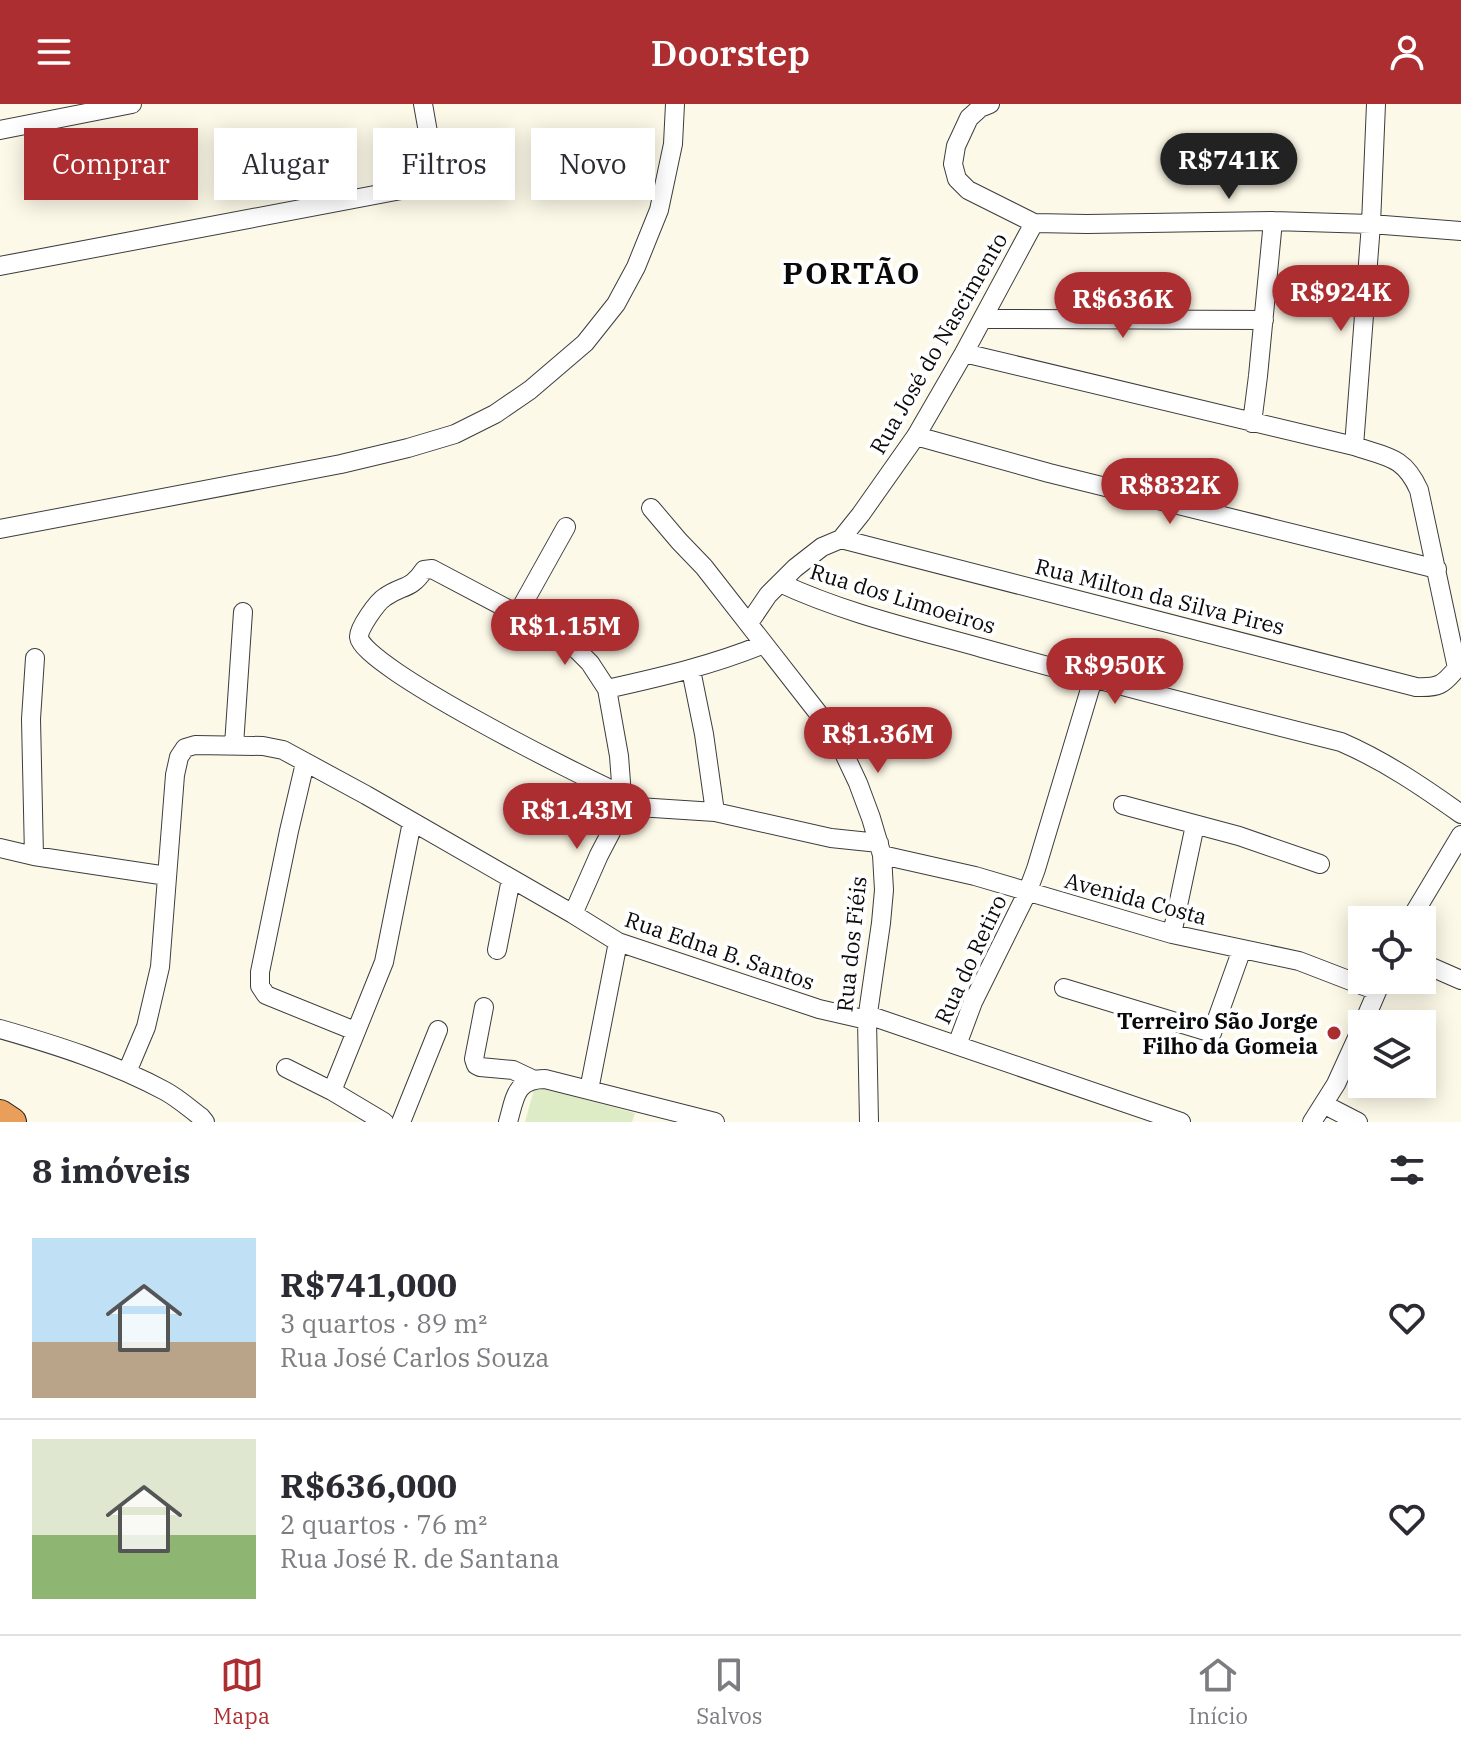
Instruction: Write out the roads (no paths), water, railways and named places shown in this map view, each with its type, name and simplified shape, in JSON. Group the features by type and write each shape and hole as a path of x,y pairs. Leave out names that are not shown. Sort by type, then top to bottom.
{"highway":[{"path":"0,1114 12,1122"}],"street":[{"path":"0,130 132,104"},
{"path":"423,104 427,128"},
{"path":"0,529 395,452 455,434 495,414 530,390 585,343 616,304 636,267 659,210 673,144 675,104"},
{"path":"990,104 969,118 956,146 953,164 957,179 968,190 1034,223 1273,221 1461,231"},
{"path":"1354,446 1371,224 1376,104"},
{"path":"0,266 373,195"},
{"path":"1252,423 1273,221"},
{"name":"Rua José do Nascimento","path":"749,623 780,583 822,547 841,539 861,514 916,436 1034,223"},
{"path":"983,319 1264,320"},
{"path":"964,353 1354,446 1404,465 1419,490 1459,668"},
{"path":"916,436 1065,477 1437,569"},
{"name":"Rua dos Fiéis","path":"651,508 704,567 815,709 841,747 858,783 880,849 884,890 867,1017 869,1122"},
{"path":"518,613 566,527"},
{"name":"Rua Milton da Silva Pires","path":"841,539 1416,687 1441,685 1459,668"},
{"path":"573,914 622,801 619,756 607,689 590,663 557,635 432,569 424,570 414,583 381,600 364,623 359,639 387,667 622,801"},
{"name":"Rua dos Limoeiros","path":"780,583 841,607 1093,679 1341,742 1369,754 1461,814"},
{"path":"234,745 243,612"},
{"path":"607,689 691,670 764,644"},
{"path":"34,856 31,719 35,658"},
{"path":"691,670 715,812"},
{"name":"Rua do Retiro","path":"957,1045 982,982 1036,869 1093,679"},
{"name":"Rua Edna B. Santos","path":"167,876 179,757 185,748 234,745 283,750 618,942 819,1009 867,1017 957,1045 1181,1122"},
{"path":"305,763 278,882 260,986 266,995 355,1031"},
{"name":"Avenida Costa","path":"622,801 638,807 715,812 880,849 1172,934 1299,961 1348,976"},
{"path":"1123,805 1239,836 1320,864"},
{"path":"332,1091 384,962 412,822"},
{"path":"1172,934 1195,825"},
{"path":"1420,906 1455,858 1461,835"},
{"path":"0,848 167,876 160,967 146,1027 127,1072"},
{"path":"497,950 511,879"},
{"path":"589,1090 618,942"},
{"path":"1064,988 1212,1033 1242,949"},
{"path":"1436,969 1461,980"},
{"path":"484,1007 474,1059 476,1065 513,1070 589,1090 649,1114 709,1121"},
{"path":"0,1029 127,1072 168,1092 205,1122"},
{"path":"401,1122 438,1030"},
{"path":"1312,1122 1325,1105 1348,1055"},
{"path":"286,1068 384,1122"},
{"path":"508,1122 517,1092 523,1084 538,1079"},
{"path":"1325,1105 1358,1122"}],"place":[{"name":"Terreiro São Jorge Filho da Gomeia","path":"1334,1033"}],"district":[{"name":"PORTÃO","path":"852,272"}]}
